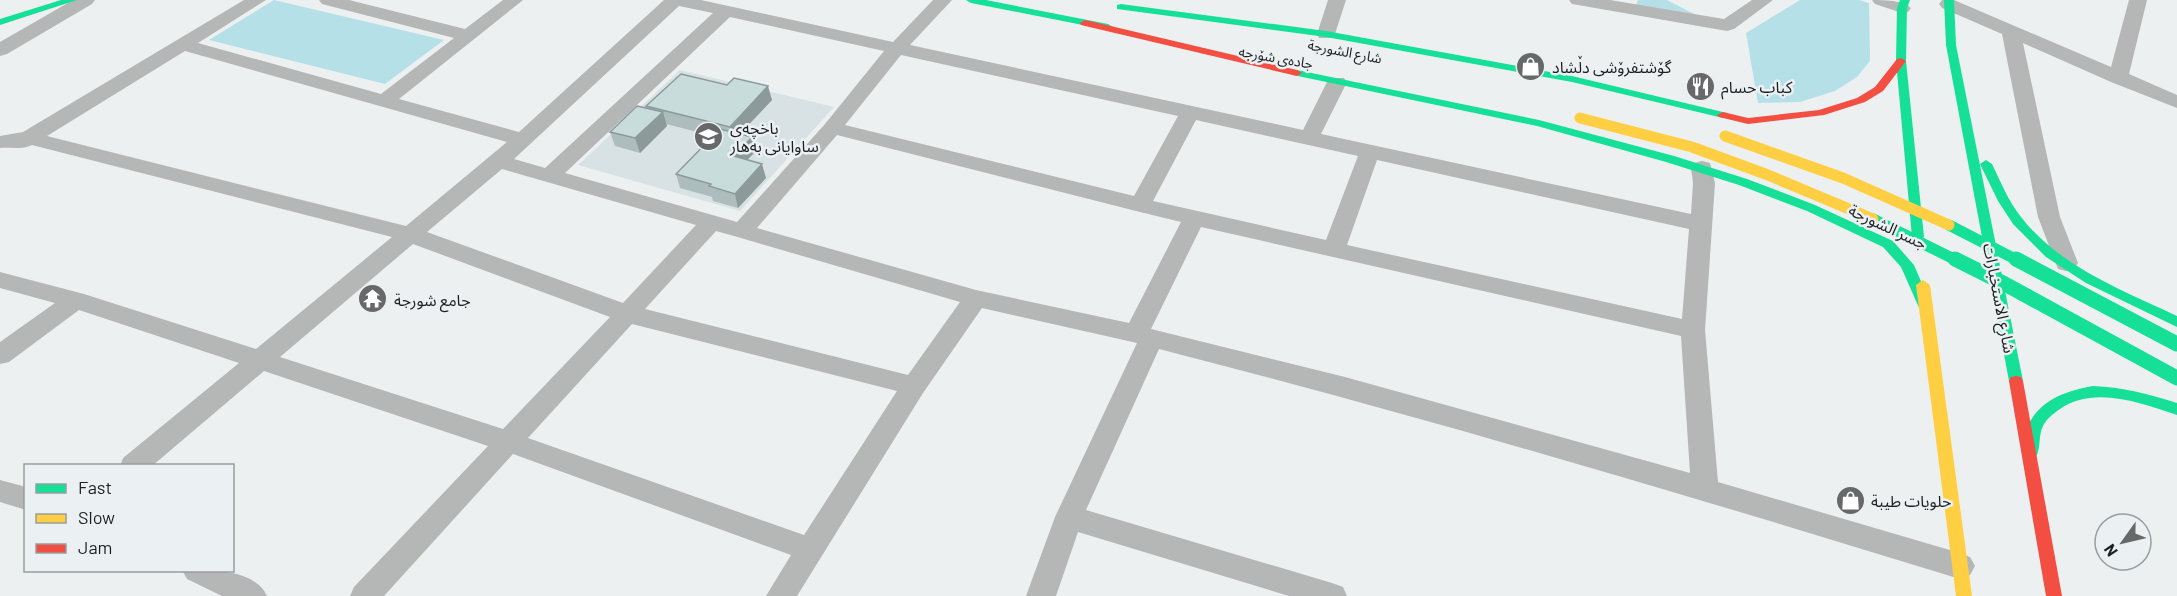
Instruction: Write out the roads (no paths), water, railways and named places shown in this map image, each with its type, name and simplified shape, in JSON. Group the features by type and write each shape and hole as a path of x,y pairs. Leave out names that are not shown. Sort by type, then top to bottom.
{"main road":[{"path":"0,22 72,0"},
{"name":"جادەی شۆرجە","path":"971,0 1085,23 1387,77"},
{"name":"شارع الاستخبارات","path":"1948,2 1951,45 2035,478 2054,596"},
{"path":"1904,4 1901,61 1924,307 1964,596"},
{"name":"شارع الشورجة","path":"1326,34 1115,5 1367,56"},
{"path":"1085,23 1337,82 1539,123 1746,178 1779,176 1792,167 1792,154 1778,137 1748,121 1572,79 1326,34"},
{"path":"1748,121 1820,113 1861,100 1879,89 1901,61"},
{"name":"جسر الشورجة","path":"1575,117 1705,151 1777,177 1864,214 2004,284 2177,378"},
{"path":"1968,128 2009,210 2038,244 2066,263 2173,320"},
{"name":"جسر الشورجة","path":"1714,132 1799,160 1893,198 2016,257 2177,344"},
{"path":"1702,168 1811,208 1888,244 1899,252 1911,269 1924,307"},
{"path":"2137,372 2125,351 2124,341 2127,333 2142,321 2173,320"},
{"path":"2148,384 2177,407"},
{"path":"2035,478 2030,447 2036,422 2048,407 2064,398 2080,393 2105,392 2155,400 2177,407"}],"street":[{"path":"0,50 86,0"},
{"path":"0,156 258,0"},
{"path":"328,0 469,36"},
{"path":"386,100 514,0"},
{"path":"134,464 412,235 523,140 676,0 1701,224"},
{"path":"742,231 832,128 897,48 943,0"},
{"path":"1326,34 1337,0"},
{"path":"1578,0 1727,25 1764,0"},
{"path":"1678,0 1727,25"},
{"path":"1881,0 1904,4"},
{"path":"2118,78 2138,0"},
{"path":"1948,2 2177,102"},
{"path":"549,176 726,11"},
{"path":"2011,31 2049,217 2066,263"},
{"path":"183,45 523,140"},
{"path":"1309,138 1337,82"},
{"path":"1140,205 1190,112"},
{"path":"832,128 1194,218 1693,330"},
{"path":"0,142 30,138 412,235 628,314 914,386"},
{"path":"1334,249 1370,152"},
{"path":"498,161 976,298 1144,336 1345,387 1705,489 1960,566"},
{"path":"1702,168 1701,224 1693,330 1705,489"},
{"path":"1041,596 1069,517 1194,218"},
{"path":"365,596 711,223"},
{"path":"0,280 76,300 509,442 810,549"},
{"path":"781,596 914,386 976,298"},
{"path":"0,355 76,300"},
{"path":"0,490 24,497"},
{"path":"1069,517 1332,596"},
{"path":"201,572 252,596"}],"place":[{"name":"گۆشتفرۆشی دڵشاد","path":"1531,66"},
{"name":"كباب حسام","path":"1700,86"},
{"name":"باخچەی ساوایانی بەهار","path":"709,136"},
{"name":"جامع شورجة","path":"373,299"},
{"name":"حلويات طيبة","path":"1850,500"}]}
